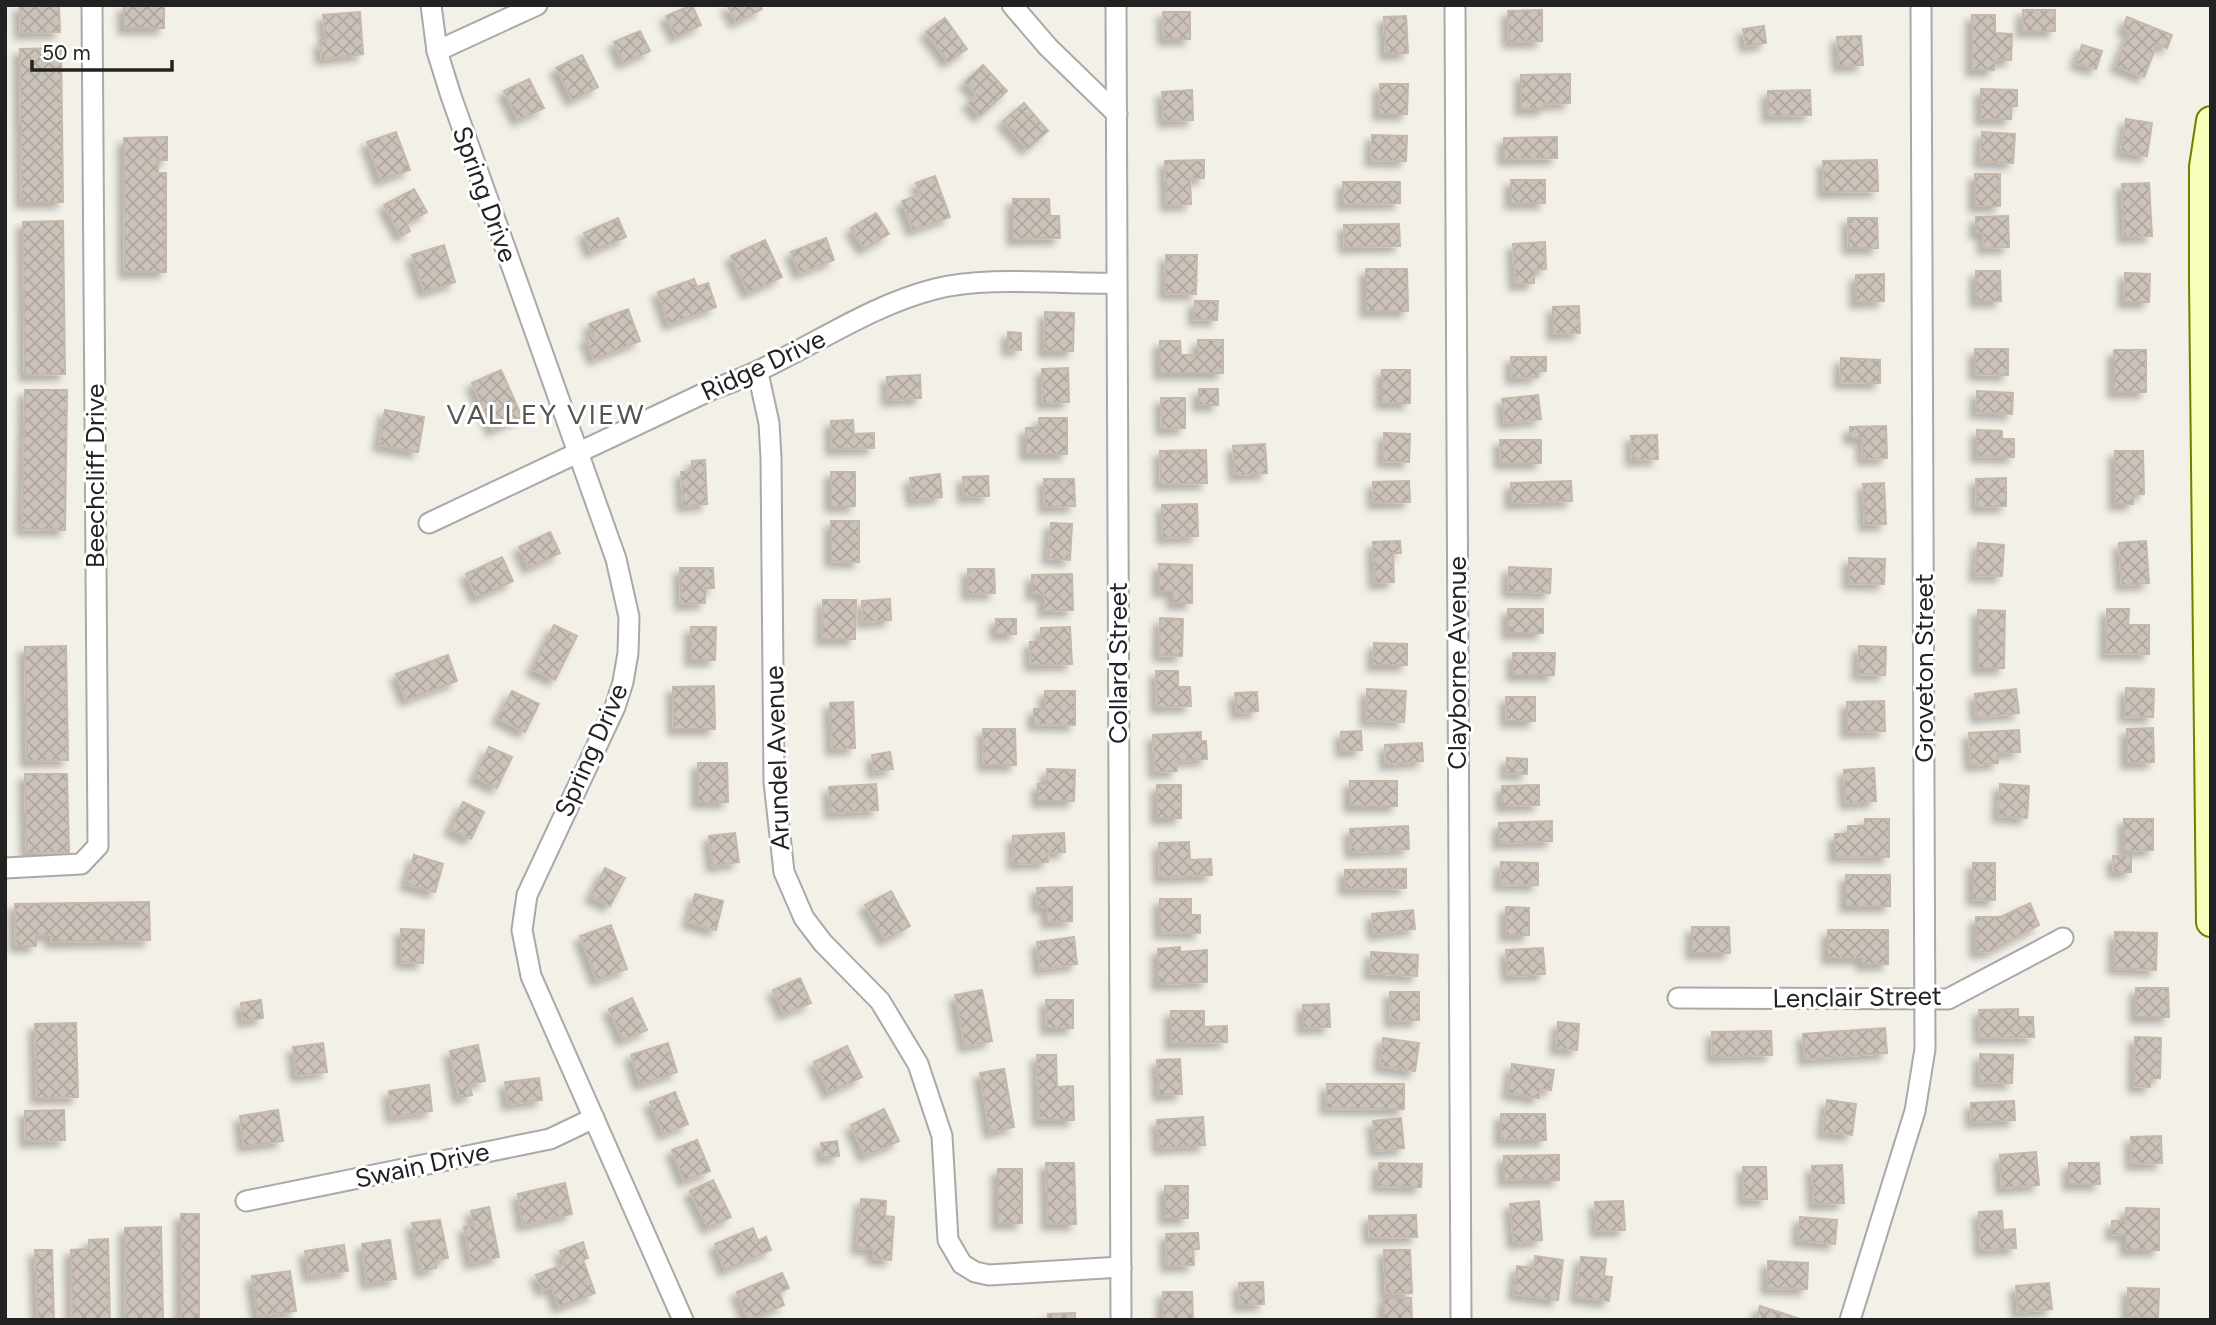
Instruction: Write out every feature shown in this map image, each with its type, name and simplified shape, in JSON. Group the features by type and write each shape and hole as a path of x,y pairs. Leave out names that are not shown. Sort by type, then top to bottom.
{"street":[{"name":"Beechcliff Drive","path":"5,868 81,864 98,846 92,5"},
{"name":"Spring Drive","path":"431,5 437,51 616,558 626,597 628,653 615,707 532,878 522,930 531,976 683,1320"},
{"path":"437,51 537,5"},
{"path":"1012,5 1048,47 1117,114"},
{"name":"Collard Street","path":"1116,5 1121,1320"},
{"name":"Clayborne Avenue","path":"1455,5 1461,1320"},
{"name":"Groveton Street","path":"1850,1320 1915,1111 1925,1049 1921,5"},
{"path":"2211,121 2204,167 2203,281 2211,922"},
{"name":"Ridge Drive","path":"429,523 713,389 758,373 816,341 906,299 934,289 967,284 1116,283"},
{"name":"Arundel Avenue","path":"758,373 769,423 771,458 774,782 780,854 792,896 823,943 880,1001 918,1064 942,1136 948,1240 962,1264 975,1272 989,1275 1121,1267"},
{"name":"Lenclair Street","path":"1678,998 1925,996 1948,999 2063,938"},
{"name":"Swain Drive","path":"246,1201 550,1139 594,1118"}],"building":[{"path":"20,5 59,5 60,32 21,33"},
{"path":"124,5 164,5 164,28 124,28"},
{"path":"692,5 701,25 676,37 666,16"},
{"path":"727,5 760,5 762,9 736,22"},
{"path":"1542,10 1542,41 1509,42 1508,11"},
{"path":"2023,10 2055,10 2055,31 2022,31"},
{"path":"360,12 363,54 322,59 320,42 326,42 323,15"},
{"path":"1163,12 1190,12 1190,39 1164,39"},
{"path":"1972,15 1995,15 1995,33 2012,34 2011,60 1994,60 1994,70 1972,70"},
{"path":"1406,16 1408,53 1386,54 1384,17"},
{"path":"2127,17 2172,35 2167,48 2157,44 2144,77 2116,66 2130,31 2123,28"},
{"path":"945,18 967,49 948,62 926,32"},
{"path":"1764,26 1766,43 1746,46 1743,29"},
{"path":"640,31 650,51 623,63 614,42"},
{"path":"1861,36 1863,65 1839,66 1837,37"},
{"path":"2082,45 2102,51 2096,69 2076,63"},
{"path":"61,48 63,202 22,202 20,49"},
{"path":"582,55 598,87 572,100 556,68"},
{"path":"983,65 1007,91 980,116 968,103 977,95 965,82"},
{"path":"1570,74 1570,103 1544,104 1544,109 1521,109 1521,75"},
{"path":"529,79 544,108 518,120 504,91"},
{"path":"1380,84 1408,84 1407,114 1379,114"},
{"path":"1981,89 2017,90 2017,106 2011,106 2011,119 1981,119"},
{"path":"1192,90 1193,120 1164,121 1162,92"},
{"path":"1810,90 1811,115 1768,116 1768,91"},
{"path":"1024,103 1048,131 1027,149 1003,121"},
{"path":"2126,119 2152,123 2147,156 2121,152"},
{"path":"396,132 410,170 381,180 367,142"},
{"path":"1982,132 2015,134 2013,163 1980,161"},
{"path":"1372,135 1407,136 1406,161 1371,160"},
{"path":"167,137 167,160 158,160 158,173 166,173 166,272 125,272 124,138"},
{"path":"1557,137 1557,158 1504,159 1504,138"},
{"path":"1204,160 1204,178 1190,179 1191,204 1167,205 1165,161"},
{"path":"1877,160 1878,191 1824,192 1823,161"},
{"path":"1975,174 2000,174 2000,206 1975,206"},
{"path":"935,176 950,217 913,230 902,201 921,194 916,183"},
{"path":"1511,180 1545,180 1545,203 1511,203"},
{"path":"1343,182 1400,182 1400,203 1343,204"},
{"path":"2149,183 2152,236 2124,237 2122,184"},
{"path":"414,189 427,212 406,223 410,231 401,236 384,205"},
{"path":"1013,199 1049,199 1050,216 1059,216 1060,238 1013,239"},
{"path":"876,213 889,234 864,249 851,228"},
{"path":"2008,216 2009,247 1984,248 1983,233 1976,233 1976,217"},
{"path":"618,218 626,237 591,252 584,233"},
{"path":"1848,218 1877,218 1878,248 1849,248"},
{"path":"63,221 65,374 25,375 23,222"},
{"path":"1399,224 1400,246 1345,247 1344,225"},
{"path":"826,238 834,260 800,273 791,252"},
{"path":"765,240 782,277 748,293 731,256"},
{"path":"1545,242 1546,269 1534,270 1534,283 1515,284 1513,244"},
{"path":"444,245 455,282 424,292 412,255"},
{"path":"1166,255 1197,255 1196,294 1165,293"},
{"path":"1366,269 1407,269 1408,311 1366,311"},
{"path":"1976,271 2000,271 2001,301 1976,301"},
{"path":"2125,273 2150,274 2149,302 2124,302"},
{"path":"1884,274 1884,301 1856,302 1856,275"},
{"path":"694,279 697,287 708,283 716,307 669,324 658,292"},
{"path":"1195,301 1218,301 1217,320 1194,319"},
{"path":"1579,306 1580,333 1553,334 1553,307"},
{"path":"628,309 640,341 594,359 586,338 593,336 589,324"},
{"path":"1045,312 1074,313 1073,351 1044,351"},
{"path":"1008,332 1021,333 1021,350 1008,349"},
{"path":"1198,340 1223,340 1223,373 1160,373 1160,341 1180,341 1181,355 1198,355"},
{"path":"1975,349 2008,349 2008,375 1975,374"},
{"path":"2114,350 2146,350 2146,392 2114,392"},
{"path":"1511,357 1546,357 1546,371 1537,371 1537,377 1512,378"},
{"path":"1841,358 1880,360 1880,383 1840,382"},
{"path":"1068,368 1069,402 1043,403 1042,369"},
{"path":"501,370 522,417 493,430 472,383"},
{"path":"1382,370 1410,370 1410,403 1382,403"},
{"path":"920,375 921,398 888,400 887,377"},
{"path":"1199,389 1218,389 1218,405 1199,405"},
{"path":"25,390 67,390 65,530 22,529"},
{"path":"1977,391 2013,393 2012,414 1976,412"},
{"path":"1538,395 1541,419 1505,423 1502,399"},
{"path":"1161,398 1185,398 1185,428 1162,429"},
{"path":"385,410 424,417 418,452 379,445"},
{"path":"1039,418 1067,418 1067,454 1026,454 1026,428 1039,428"},
{"path":"853,420 854,434 874,433 874,448 832,449 831,421"},
{"path":"1886,426 1887,458 1863,459 1862,438 1850,438 1850,427"},
{"path":"1977,430 2002,431 2002,439 2014,439 2014,457 1977,456"},
{"path":"1384,433 1410,434 1409,462 1383,461"},
{"path":"1657,435 1658,459 1632,460 1631,436"},
{"path":"1500,440 1541,440 1541,463 1501,463"},
{"path":"1265,444 1267,473 1235,475 1233,446"},
{"path":"1206,450 1207,483 1161,484 1160,451"},
{"path":"2115,451 2143,451 2144,494 2133,494 2133,504 2115,504"},
{"path":"705,460 707,504 683,506 681,472 692,471 692,461"},
{"path":"831,472 855,472 855,506 831,506"},
{"path":"940,474 942,497 913,500 910,478"},
{"path":"988,476 989,496 964,497 963,477"},
{"path":"2006,478 2006,506 1977,507 1976,479"},
{"path":"1044,479 1074,479 1075,506 1045,507"},
{"path":"1409,481 1410,502 1374,503 1373,482"},
{"path":"1571,481 1572,501 1511,503 1511,483"},
{"path":"1884,483 1886,524 1865,525 1863,484"},
{"path":"1197,504 1198,536 1163,538 1162,505"},
{"path":"831,521 859,521 859,562 831,561"},
{"path":"1051,523 1072,524 1070,560 1048,558"},
{"path":"550,532 560,553 529,568 519,547"},
{"path":"1400,541 1401,553 1393,553 1394,582 1375,583 1373,542"},
{"path":"2146,541 2149,583 2122,585 2119,543"},
{"path":"1978,543 2004,545 2002,576 1975,575"},
{"path":"502,557 513,581 477,598 466,574"},
{"path":"1849,558 1885,559 1884,584 1849,583"},
{"path":"1159,564 1192,565 1192,603 1173,603 1173,591 1159,591"},
{"path":"1509,567 1551,569 1550,593 1508,591"},
{"path":"680,568 713,568 714,588 705,588 705,603 681,604"},
{"path":"968,569 994,569 995,593 968,594"},
{"path":"1072,574 1073,610 1044,611 1044,594 1032,594 1032,575"},
{"path":"890,599 891,620 863,622 862,601"},
{"path":"823,600 856,600 855,639 822,639"},
{"path":"1508,609 1543,609 1543,633 1508,633"},
{"path":"2107,609 2129,609 2128,625 2149,625 2149,654 2106,653"},
{"path":"1978,610 2005,611 2004,668 1978,668"},
{"path":"1160,618 1183,619 1182,656 1159,655"},
{"path":"996,619 1016,619 1016,634 996,634"},
{"path":"554,625 577,636 555,680 532,669"},
{"path":"691,627 716,627 715,660 691,660"},
{"path":"1070,627 1072,664 1031,665 1030,642 1041,641 1041,628"},
{"path":"1374,643 1407,644 1407,665 1373,665"},
{"path":"66,646 68,760 27,761 25,647"},
{"path":"1859,646 1886,647 1885,675 1858,674"},
{"path":"1513,653 1555,653 1554,675 1513,675"},
{"path":"448,655 457,681 406,700 396,674"},
{"path":"1156,671 1178,671 1178,687 1190,687 1191,706 1157,707"},
{"path":"714,686 715,729 674,729 673,687"},
{"path":"2126,688 2154,689 2153,717 2125,716"},
{"path":"1367,689 1406,691 1404,722 1366,720"},
{"path":"2016,689 2019,713 1977,717 1975,694"},
{"path":"512,691 539,704 525,732 498,718"},
{"path":"1045,691 1075,691 1075,725 1034,724 1034,709 1045,709"},
{"path":"1257,692 1258,711 1237,713 1235,693"},
{"path":"1506,697 1535,697 1535,721 1507,721"},
{"path":"1884,701 1885,731 1847,732 1847,702"},
{"path":"853,702 855,748 832,749 830,703"},
{"path":"2153,728 2154,762 2127,763 2127,729"},
{"path":"983,729 1015,729 1016,765 984,765"},
{"path":"2019,730 2020,752 1998,753 1998,763 1971,765 1969,733"},
{"path":"1361,731 1362,750 1342,751 1341,732"},
{"path":"1201,732 1201,741 1206,741 1207,759 1176,761 1177,771 1155,772 1153,735"},
{"path":"1422,743 1423,761 1386,764 1385,745"},
{"path":"489,747 512,757 497,788 475,777"},
{"path":"890,752 893,769 874,772 872,755"},
{"path":"1507,758 1527,759 1527,774 1506,773"},
{"path":"698,763 727,763 728,802 698,802"},
{"path":"1874,768 1876,801 1846,803 1844,770"},
{"path":"1047,769 1075,770 1074,801 1038,801 1038,784 1046,784"},
{"path":"25,774 67,774 69,852 27,853"},
{"path":"1350,781 1397,781 1397,806 1350,806"},
{"path":"876,784 878,810 831,813 829,787"},
{"path":"2000,784 2029,786 2027,818 1998,816"},
{"path":"1157,785 1181,785 1181,818 1157,818"},
{"path":"1539,785 1539,805 1502,806 1502,786"},
{"path":"463,802 484,812 471,839 450,829"},
{"path":"1865,819 1889,819 1889,857 1835,856 1835,834 1848,834 1848,826 1865,826"},
{"path":"2124,819 2153,819 2153,850 2124,851"},
{"path":"1552,821 1552,841 1499,843 1499,823"},
{"path":"1408,826 1409,849 1351,852 1350,829"},
{"path":"735,833 739,862 713,866 709,836"},
{"path":"1064,833 1065,852 1047,853 1048,862 1014,864 1013,836"},
{"path":"1189,842 1190,860 1211,859 1212,875 1160,877 1159,843"},
{"path":"414,855 443,864 435,892 406,884"},
{"path":"2113,856 2131,856 2131,872 2114,872"},
{"path":"1501,862 1538,863 1538,885 1500,884"},
{"path":"1973,863 1995,863 1995,900 1973,899"},
{"path":"605,868 625,878 610,906 591,896"},
{"path":"1406,869 1406,888 1345,889 1345,870"},
{"path":"1846,875 1890,875 1890,906 1846,906"},
{"path":"1072,887 1072,921 1047,922 1047,906 1038,907 1037,888"},
{"path":"891,891 910,926 885,940 865,905"},
{"path":"695,894 723,901 716,930 688,922"},
{"path":"1160,899 1191,899 1191,915 1200,915 1200,933 1160,932"},
{"path":"149,902 150,940 52,942 51,935 36,935 36,946 16,946 15,904"},
{"path":"2030,903 2039,925 1990,951 1976,952 1976,917 2001,917"},
{"path":"1506,907 1529,908 1529,935 1506,935"},
{"path":"1413,910 1415,929 1374,934 1372,914"},
{"path":"611,925 627,969 597,980 580,936"},
{"path":"1692,927 1729,927 1730,953 1692,953"},
{"path":"401,929 424,930 423,963 401,962"},
{"path":"1828,930 1888,930 1888,964 1862,964 1862,958 1828,958"},
{"path":"2115,932 2157,933 2156,970 2114,968"},
{"path":"1074,937 1077,964 1040,969 1037,942"},
{"path":"1180,947 1180,952 1207,950 1207,982 1158,984 1158,949"},
{"path":"1543,948 1545,974 1508,976 1506,950"},
{"path":"1371,952 1418,955 1417,976 1370,973"},
{"path":"800,978 811,1003 784,1014 773,990"},
{"path":"2136,988 2168,988 2169,1017 2136,1017"},
{"path":"982,990 992,1041 965,1046 955,995"},
{"path":"1390,992 1419,992 1419,1020 1391,1021"},
{"path":"632,998 647,1030 623,1040 609,1009"},
{"path":"261,1000 263,1018 243,1021 241,1003"},
{"path":"1046,1000 1073,1000 1073,1028 1047,1028"},
{"path":"1329,1004 1330,1027 1303,1028 1303,1005"},
{"path":"2018,1009 2018,1017 2033,1017 2034,1037 1980,1038 1979,1010"},
{"path":"1171,1011 1204,1011 1204,1027 1227,1026 1227,1042 1171,1043"},
{"path":"1558,1022 1579,1024 1577,1050 1556,1048"},
{"path":"76,1023 78,1097 37,1098 35,1024"},
{"path":"1885,1028 1887,1053 1805,1059 1803,1034"},
{"path":"1771,1031 1772,1055 1713,1057 1712,1032"},
{"path":"2135,1037 2161,1038 2160,1078 2151,1078 2150,1087 2134,1086"},
{"path":"1383,1038 1419,1043 1415,1071 1380,1066"},
{"path":"323,1043 327,1072 297,1076 293,1047"},
{"path":"668,1043 677,1072 640,1084 631,1055"},
{"path":"478,1045 485,1081 469,1084 472,1095 459,1098 450,1051"},
{"path":"847,1046 862,1077 829,1093 814,1062"},
{"path":"1980,1054 2013,1055 2012,1083 1979,1082"},
{"path":"1037,1055 1056,1055 1057,1087 1073,1086 1074,1120 1039,1120"},
{"path":"1180,1059 1182,1094 1159,1095 1157,1060"},
{"path":"1512,1064 1554,1070 1551,1090 1540,1089 1539,1098 1508,1093"},
{"path":"1004,1069 1014,1127 990,1132 980,1073"},
{"path":"539,1078 542,1100 508,1104 505,1082"},
{"path":"1327,1084 1404,1084 1404,1109 1326,1108"},
{"path":"429,1085 432,1111 392,1117 389,1091"},
{"path":"675,1092 688,1124 664,1134 650,1102"},
{"path":"1827,1100 1856,1104 1852,1135 1823,1132"},
{"path":"2014,1101 2015,1120 1972,1122 1971,1103"},
{"path":"884,1109 899,1141 865,1156 851,1125"},
{"path":"64,1110 65,1140 26,1141 25,1111"},
{"path":"278,1110 283,1141 244,1146 240,1116"},
{"path":"1501,1114 1545,1114 1546,1140 1501,1140"},
{"path":"1203,1117 1205,1145 1159,1148 1157,1120"},
{"path":"1401,1118 1404,1148 1376,1151 1373,1121"},
{"path":"2161,1136 2162,1163 2132,1164 2131,1137"},
{"path":"697,1140 710,1171 684,1181 672,1150"},
{"path":"837,1141 839,1156 823,1158 821,1143"},
{"path":"2036,1152 2039,1185 2002,1188 2000,1155"},
{"path":"1559,1155 1559,1180 1504,1180 1504,1156"},
{"path":"1046,1163 1074,1163 1076,1224 1048,1224"},
{"path":"1379,1163 1422,1164 1421,1187 1378,1186"},
{"path":"2069,1163 2099,1163 2100,1184 2069,1184"},
{"path":"1842,1165 1844,1203 1814,1204 1812,1166"},
{"path":"1743,1167 1766,1167 1767,1199 1744,1200"},
{"path":"998,1169 1022,1169 1022,1223 998,1223"},
{"path":"713,1180 731,1217 708,1228 690,1191"},
{"path":"565,1183 572,1214 523,1225 518,1194"},
{"path":"1165,1186 1188,1186 1188,1218 1165,1218"},
{"path":"861,1199 886,1201 885,1216 894,1217 891,1260 873,1258 873,1249 857,1248"},
{"path":"1539,1201 1542,1240 1514,1243 1510,1204"},
{"path":"1623,1201 1625,1230 1597,1231 1595,1202"},
{"path":"489,1207 499,1257 471,1263 464,1227 474,1225 471,1211"},
{"path":"2126,1208 2159,1209 2159,1250 2126,1250 2126,1235 2112,1234 2112,1221 2126,1221"},
{"path":"2002,1211 2003,1230 2015,1229 2016,1248 1981,1250 1979,1212"},
{"path":"181,1214 199,1214 199,1320 181,1320"},
{"path":"1416,1215 1417,1237 1370,1238 1369,1216"},
{"path":"1800,1217 1837,1220 1835,1244 1798,1240"},
{"path":"440,1220 448,1258 435,1260 436,1268 421,1271 412,1223"},
{"path":"161,1227 163,1320 126,1320 125,1228"},
{"path":"753,1228 758,1241 766,1237 771,1250 725,1270 715,1244"},
{"path":"1198,1233 1199,1249 1193,1249 1194,1265 1167,1266 1166,1234"},
{"path":"108,1239 110,1320 72,1320 71,1250 89,1249 89,1240"},
{"path":"390,1240 396,1279 367,1283 362,1244"},
{"path":"583,1242 588,1258 583,1260 595,1293 559,1307 552,1287 542,1290 536,1275 565,1264 560,1251"},
{"path":"344,1245 348,1271 309,1276 305,1251"},
{"path":"35,1250 52,1250 54,1320 38,1320"},
{"path":"1384,1250 1410,1250 1412,1293 1386,1294"},
{"path":"1535,1256 1563,1260 1558,1300 1514,1294 1517,1266 1534,1268"},
{"path":"1581,1257 1606,1259 1604,1276 1612,1277 1609,1301 1576,1297"},
{"path":"1768,1261 1808,1263 1807,1289 1767,1288"},
{"path":"290,1271 296,1311 258,1316 252,1276"},
{"path":"782,1273 789,1288 779,1292 784,1305 748,1320 737,1292"},
{"path":"1263,1282 1264,1304 1240,1305 1239,1283"},
{"path":"2049,1283 2052,1309 2018,1312 2016,1286"},
{"path":"2128,1288 2159,1289 2158,1318 2128,1317"},
{"path":"1163,1292 1192,1292 1193,1320 1163,1320"},
{"path":"1384,1298 1411,1298 1412,1320 1384,1320"},
{"path":"1760,1306 1803,1320 1756,1320"},
{"path":"1075,1313 1075,1320 1048,1320 1048,1314"}],"district":[{"name":"VALLEY VIEW","path":"546,414"}]}
